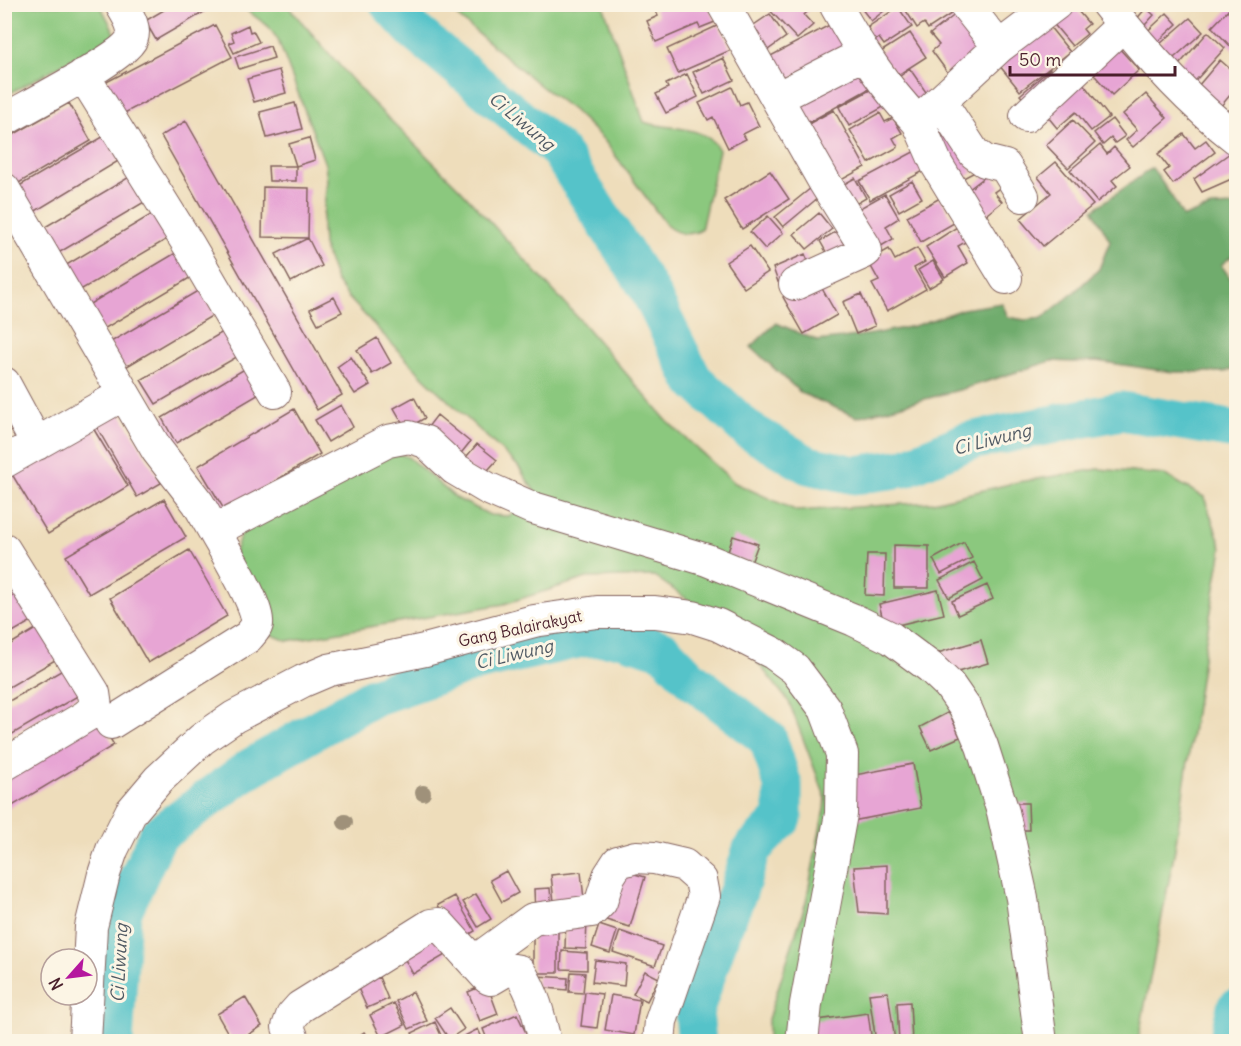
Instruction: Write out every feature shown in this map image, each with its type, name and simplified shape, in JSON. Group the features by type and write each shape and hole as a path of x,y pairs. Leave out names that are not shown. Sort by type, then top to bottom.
{"street":[{"path":"4,120 117,54 131,40 133,27 121,4"},
{"path":"723,4 866,251 795,284"},
{"path":"965,4 999,47"},
{"path":"918,122 999,47 1056,4"},
{"path":"836,6 863,54 893,96 918,122 937,165 1006,278"},
{"path":"1026,116 1115,15 1205,114 1236,138"},
{"path":"777,98 863,54"},
{"path":"83,75 190,247 275,392"},
{"path":"940,101 974,153 985,160 1005,166 1023,196"},
{"path":"4,189 157,450 198,502 249,597 258,620 254,631 248,637 111,723"},
{"path":"4,383 37,444"},
{"path":"4,462 124,394"},
{"path":"214,531 388,441 409,437 426,442 455,469 487,488 530,507 707,560 854,620 891,638 950,685 967,711 982,746 1003,812 1022,898 1041,1041"},
{"path":"4,549 94,693 96,707 86,716 4,765"},
{"name":"Gang Balairakyat","path":"85,1041 91,927 112,850 131,812 158,780 202,739 234,717 329,670 426,650 534,621 597,612 656,612 693,617 718,625 773,653 795,669 811,690 825,709 837,737 842,754 842,814 806,1004 802,1041"},
{"path":"474,962 533,919 592,911 602,902 609,876 618,862 636,857 654,858 684,865 701,880 704,896 661,1021 659,1041"},
{"path":"294,1041 288,1027 292,1016 300,1007 431,925 439,924 488,978 491,979 511,969 519,971 528,984 545,1041"}],"green space":[{"path":"5,5 100,5 116,35 5,96"},
{"path":"287,5 367,97 460,189 580,320 668,422 735,483 797,511 933,502 1018,482 1099,469 1165,475 1204,497 1222,548 1205,645 1175,849 1138,1041 768,1041 768,1019 806,902 826,799 789,702 748,650 710,615 654,576 587,578 504,604 287,641 250,626 228,572 251,505 388,450 408,457 456,498 490,515 509,516 535,492 518,466 424,378 347,296 336,281 323,245 322,226 327,180 325,164 278,40 269,27 241,6"},
{"path":"444,5 603,5 644,122 696,132 713,142 719,150 701,230 683,233 667,226 604,140 573,110"},
{"path":"1152,168 1183,217 1211,207 1236,206 1236,253 1221,265 1236,286 1236,368 1224,372 1171,372 1096,361 1051,361 963,389 857,417 801,393 751,347 776,323 818,341 914,326 963,309 1002,303 1008,317 1025,320 1042,318 1099,269 1110,241 1093,210"}],"building":[{"path":"174,4 218,4 156,40 145,21"},
{"path":"665,4 708,4 715,22 700,28 698,24 656,42 647,21 658,16 655,9"},
{"path":"764,4 815,4 804,15 813,25 797,39"},
{"path":"858,4 893,4 871,21"},
{"path":"905,4 934,4 938,11 947,4 953,4 957,10 928,29 924,23 917,28 903,6"},
{"path":"1069,4 1072,4 1089,24 1083,29 1087,34 1072,46 1051,21"},
{"path":"1236,4 1236,48 1234,50 1212,27"},
{"path":"898,7 912,27 884,45 879,38 869,45 862,35 870,30 868,27"},
{"path":"965,7 994,45 951,77 932,51 939,45 930,34"},
{"path":"1146,8 1154,15 1136,35 1129,28"},
{"path":"1167,13 1177,24 1149,50 1139,39"},
{"path":"770,14 786,37 765,52 742,33"},
{"path":"1190,18 1203,32 1166,65 1153,50"},
{"path":"839,20 853,46 774,87 761,61"},
{"path":"1045,21 1070,52 1020,91 995,60"},
{"path":"215,25 232,57 113,119 97,87"},
{"path":"248,25 250,32 253,31 259,42 234,53 229,43 234,41 231,33"},
{"path":"719,25 731,50 678,73 667,49"},
{"path":"1208,32 1225,48 1187,90 1170,75"},
{"path":"910,33 926,57 898,75 879,53"},
{"path":"1116,45 1139,70 1112,95 1089,69"},
{"path":"270,46 274,58 239,69 235,57"},
{"path":"723,58 734,80 704,94 693,72"},
{"path":"860,59 874,86 802,126 787,99"},
{"path":"1220,60 1236,74 1236,88 1221,106 1198,86"},
{"path":"910,69 928,95 907,110 889,84"},
{"path":"1050,69 1060,81 1031,107 1020,95"},
{"path":"279,70 286,93 254,102 247,79"},
{"path":"687,74 698,97 666,113 656,94 668,88 666,84"},
{"path":"1082,82 1109,117 1091,131 1076,112 1057,128 1044,112"},
{"path":"879,85 889,104 849,126 839,107"},
{"path":"732,87 740,105 747,102 759,126 743,134 746,139 728,148 713,117 708,120 699,103"},
{"path":"1146,94 1167,118 1133,147 1126,140 1137,130 1123,114"},
{"path":"69,103 91,141 17,184 4,162 4,140"},
{"path":"295,103 302,129 267,138 260,112"},
{"path":"834,110 865,167 832,185 801,128"},
{"path":"880,113 885,122 893,118 902,133 893,138 898,147 869,163 850,130"},
{"path":"1112,119 1125,136 1115,143 1111,138 1103,145 1094,133"},
{"path":"1073,120 1095,143 1068,168 1046,145"},
{"path":"186,121 342,395 317,410 161,136"},
{"path":"949,128 973,173 952,184 928,140"},
{"path":"1184,134 1195,148 1206,140 1215,152 1173,184 1164,172 1169,168 1158,154"},
{"path":"106,135 120,160 29,215 14,189"},
{"path":"309,138 315,160 296,166 289,144"},
{"path":"1100,145 1107,154 1114,147 1130,166 1112,180 1117,186 1097,202 1070,170"},
{"path":"921,148 931,167 870,200 859,181"},
{"path":"1230,153 1236,164 1236,177 1202,192 1194,179"},
{"path":"1056,162 1093,205 1043,246 1020,219 1051,193 1038,177"},
{"path":"268,166 296,166 296,181 269,181"},
{"path":"770,171 789,199 742,229 724,200"},
{"path":"990,173 1001,187 994,192 1002,202 978,221 959,197"},
{"path":"131,176 146,201 55,255 40,230"},
{"path":"855,178 866,198 847,209 835,189"},
{"path":"912,181 922,198 899,211 889,194"},
{"path":"263,187 309,188 308,238 262,237"},
{"path":"811,188 819,197 783,227 775,217"},
{"path":"885,194 899,218 886,226 893,239 873,251 851,213"},
{"path":"940,198 954,223 921,242 907,216"},
{"path":"154,213 169,238 77,292 63,267"},
{"path":"819,213 832,229 807,249 794,234"},
{"path":"768,216 783,233 765,249 750,232"},
{"path":"960,225 969,240 958,246 968,263 945,277 926,247"},
{"path":"842,228 842,241 850,253 833,264 820,241"},
{"path":"308,238 322,266 291,282 276,254"},
{"path":"750,246 768,272 744,288 726,262"},
{"path":"917,248 925,262 914,268 926,289 887,311 872,284 879,281 868,261 889,249 895,260"},
{"path":"179,251 193,276 102,330 88,305"},
{"path":"805,254 811,268 778,282 773,268"},
{"path":"933,261 944,279 929,288 918,270"},
{"path":"816,278 837,315 804,334 783,297"},
{"path":"201,289 215,314 124,368 109,343"},
{"path":"861,294 875,326 856,334 843,302"},
{"path":"334,297 342,312 318,324 310,309"},
{"path":"233,326 247,351 156,404 141,380"},
{"path":"377,338 391,363 372,374 357,350"},
{"path":"351,357 370,385 355,394 337,367"},
{"path":"253,364 268,389 176,443 162,418"},
{"path":"414,397 425,418 406,429 394,408"},
{"path":"116,405 161,483 137,497 92,419"},
{"path":"341,405 353,427 328,442 315,420"},
{"path":"294,409 320,454 225,511 198,466"},
{"path":"437,415 470,442 454,462 421,436"},
{"path":"87,418 128,486 48,534 7,466"},
{"path":"477,444 497,460 480,479 462,462"},
{"path":"164,499 186,537 89,594 66,556"},
{"path":"733,536 758,544 751,563 727,555"},
{"path":"964,542 972,558 941,574 933,559"},
{"path":"894,545 929,546 929,588 894,588"},
{"path":"189,550 227,616 148,663 110,598"},
{"path":"867,554 885,554 884,596 865,595"},
{"path":"974,562 983,580 949,598 939,580"},
{"path":"987,585 993,599 958,615 952,601"},
{"path":"938,590 944,614 885,628 879,604"},
{"path":"21,591 37,618 4,637 4,601"},
{"path":"44,624 62,656 4,690 4,648"},
{"path":"981,640 988,663 941,677 934,654"},
{"path":"66,668 81,694 4,739 4,704"},
{"path":"949,712 960,737 931,750 920,727"},
{"path":"99,720 114,745 4,811 4,776"},
{"path":"913,764 921,808 852,821 844,777"},
{"path":"1009,803 1028,803 1029,830 1009,830"},
{"path":"887,865 887,914 859,912 854,867"},
{"path":"621,870 645,877 630,927 606,920"},
{"path":"506,871 518,893 502,902 490,880"},
{"path":"581,872 585,908 555,911 551,875"},
{"path":"550,888 552,912 535,912 534,889"},
{"path":"476,894 491,919 478,927 463,902"},
{"path":"455,896 475,931 458,941 438,905"},
{"path":"566,918 587,919 586,949 565,948"},
{"path":"533,923 558,923 558,973 533,973"},
{"path":"599,925 617,931 610,953 592,947"},
{"path":"620,931 662,946 655,966 613,952"},
{"path":"437,936 447,954 413,974 403,956"},
{"path":"562,951 587,953 587,970 561,969"},
{"path":"595,960 626,964 624,986 592,982"},
{"path":"645,971 659,978 647,1001 633,994"},
{"path":"571,972 585,973 583,993 569,992"},
{"path":"537,976 568,978 567,990 536,987"},
{"path":"379,977 388,999 367,1008 357,986"},
{"path":"487,984 498,1014 480,1021 468,992"},
{"path":"413,992 427,1021 409,1029 396,1001"},
{"path":"585,992 602,994 597,1028 581,1026"},
{"path":"888,992 895,1041 876,1042 869,994"},
{"path":"611,995 640,1000 634,1035 605,1030"},
{"path":"245,997 262,1026 237,1042 233,1042 217,1014"},
{"path":"910,1002 912,1042 899,1042 897,1003"},
{"path":"394,1003 405,1025 381,1037 370,1015"},
{"path":"450,1008 464,1029 449,1039 435,1018"},
{"path":"868,1013 872,1042 813,1042 810,1021"},
{"path":"517,1014 528,1037 517,1042 488,1042 483,1029"},
{"path":"435,1022 444,1042 417,1042 412,1033"},
{"path":"478,1029 484,1042 453,1042"},
{"path":"364,1032 370,1042 350,1042"}],"waterway":[{"name":"Ci Liwung","path":"389,4 414,31 559,151 649,290 693,379 748,430 808,465 855,475 904,468 965,442 1121,411 1236,430"},
{"name":"Ci Liwung","path":"114,1042 122,913 158,835 250,768 373,697 472,663 583,638 620,637 663,650 691,679 768,739 783,785 783,818 752,849 694,1012 697,1042"},
{"name":"Ci Liwung","path":"1228,1042 1236,1008"}]}
